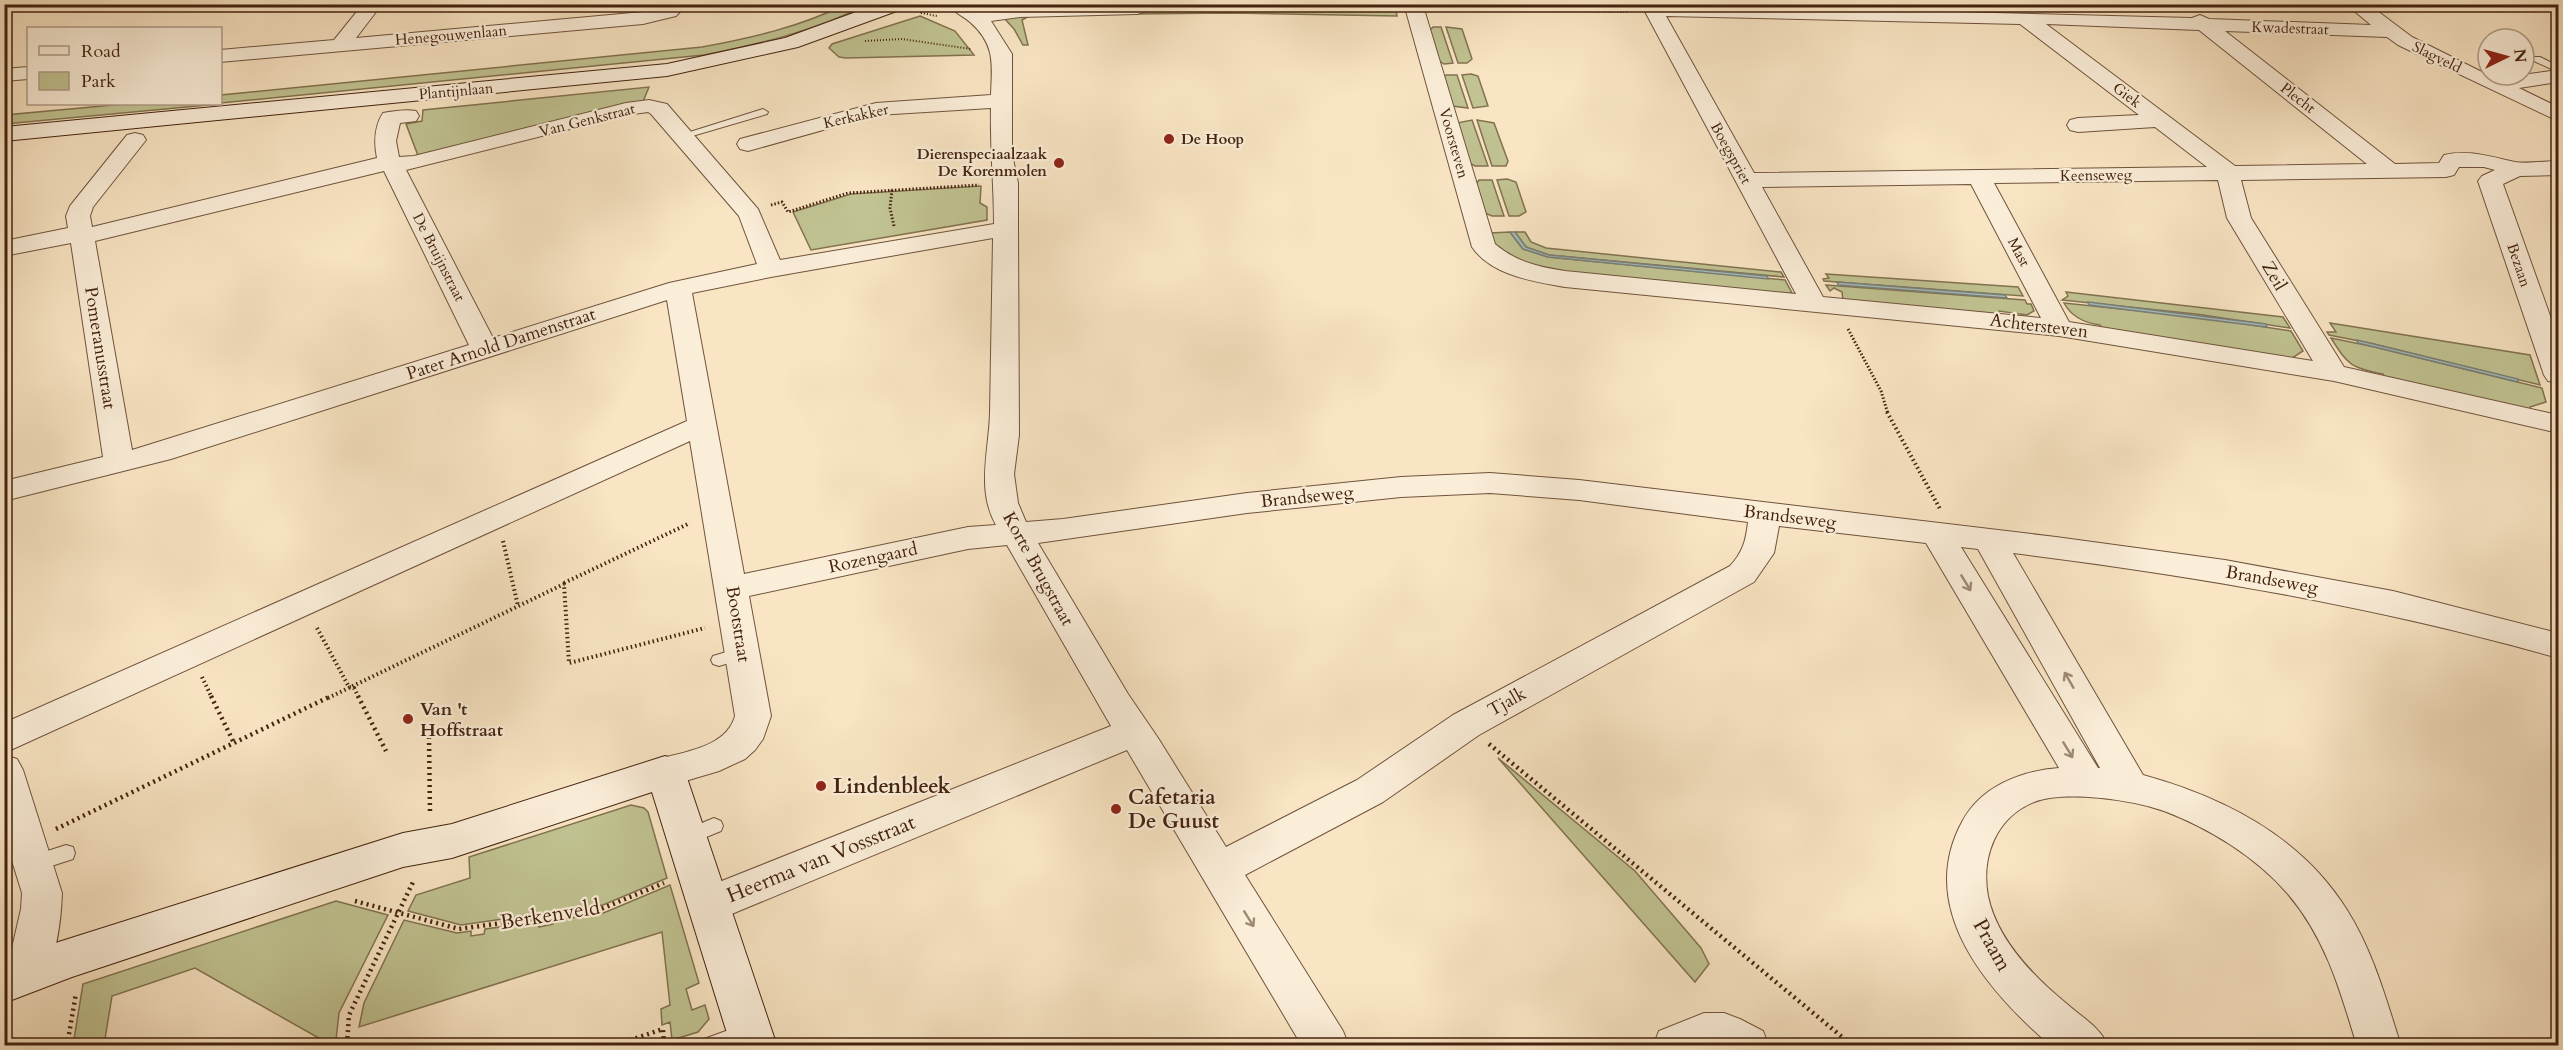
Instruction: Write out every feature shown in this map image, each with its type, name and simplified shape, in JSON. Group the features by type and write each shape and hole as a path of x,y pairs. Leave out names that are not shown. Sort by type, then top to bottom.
{"main road":[{"name":"Plantijnlaan","path":"4,134 667,70 791,43 908,8"},
{"path":"16,979 82,953 345,868 403,850 452,841 665,772 702,859 752,1039"}],"street":[{"path":"340,45 373,4"},
{"name":"Henegouwenlaan","path":"222,56 644,18 669,12 678,4"},
{"name":"Voorsteven","path":"1410,4 1415,9 1484,247 1496,259 1514,268"},
{"name":"Plecht","path":"2180,4 2390,171"},
{"name":"Slagveld","path":"2355,4 2388,31 2476,76"},
{"name":"Kwadestraat","path":"1651,7 1844,9 2388,31"},
{"name":"Boegspriet","path":"1651,7 1746,180 1824,303"},
{"path":"967,11 1137,8"},
{"name":"Korte Brugstraat","path":"967,11 997,40 1002,54 1001,154 1006,183 1004,435 998,464 999,489 1005,514 1115,704 1327,1046"},
{"name":"Giek","path":"2025,18 2228,172"},
{"path":"4,75 27,73"},
{"path":"2536,77 2559,76"},
{"name":"Slagveld","path":"2499,87 2559,115"},
{"name":"Kerkakker","path":"748,144 876,109 1002,101"},
{"name":"Van Genkstraat","path":"4,249 61,236 104,233 375,165 414,163 643,106 659,109 747,212 771,269"},
{"path":"393,165 386,149 387,129 391,118 408,116"},
{"path":"2078,125 2161,120"},
{"path":"82,235 78,216 82,206 135,140"},
{"name":"Keenseweg","path":"2446,170 2452,160 2485,160 2516,169 2559,168"},
{"name":"De Bruijnstraat","path":"393,165 485,349"},
{"path":"2490,181 2516,169"},
{"name":"Keenseweg","path":"1746,180 2446,170 2490,181"},
{"name":"Zeil","path":"2228,172 2239,218 2334,374"},
{"name":"Mast","path":"1979,177 2059,328"},
{"name":"Bezaan","path":"2490,181 2558,372"},
{"name":"Pater Arnold Damenstraat","path":"4,491 160,452 678,288 771,269 1006,229"},
{"name":"Pomeranusstraat","path":"82,235 119,462"},
{"name":"Achtersteven","path":"1514,268 1565,279 2059,328 2334,374 2559,424"},
{"name":"Bootstraat","path":"665,772 722,754 736,747 747,737 753,716 731,656 735,604 678,288"},
{"path":"4,739 702,425"},
{"name":"Brandseweg","path":"1015,534 1063,530 1247,503 1401,487 1490,483 1579,490 1960,536 2251,575 2372,598 2498,626 2559,645"},
{"name":"Tjalk","path":"1218,870 1370,790 1466,725 1742,574 1754,561 1762,544 1764,514"},
{"name":"Rozengaard","path":"735,604 968,538 1015,534"},
{"path":"1960,536 2086,781"},
{"path":"1960,536 2129,785"},
{"name":"Heerma van Vossstraat","path":"702,859 1134,732"},
{"path":"4,770 42,853 43,900 16,979"},
{"name":"Praam","path":"2086,1046 2051,1020 2010,978 1982,935 1968,897 1968,854 1977,829 1993,808 2013,795 2039,785 2086,781 2129,785 2178,800 2211,815 2258,844 2300,880 2323,908 2352,958 2379,1046"},
{"path":"1675,1046 1704,1034 1724,1033 1747,1046"}],"lane":[{"path":"2537,59 2559,69"},
{"path":"682,136 763,112"},
{"path":"711,1046 752,1039"}],"path":[{"path":"908,8 941,4"},
{"path":"856,42 902,39 971,50"},
{"path":"747,212 783,202 788,212 848,193 1006,183"},
{"path":"892,190 890,208 901,246"},
{"path":"1824,303 1881,390 1889,418 1960,536"},
{"path":"42,853 234,743 718,510"},
{"path":"497,517 518,606"},
{"path":"564,584 569,663 735,604"},
{"path":"304,604 349,687 354,688 387,751"},
{"path":"191,655 234,743"},
{"path":"1466,725 1852,1046"},
{"path":"347,1044 349,1015 431,844 429,737"},
{"name":"Berkenveld","path":"345,868 345,898 459,929 601,909 702,859"},
{"path":"67,1046 82,953"},
{"path":"613,1046 663,1029 664,1046"}],"green space":[{"path":"844,5 866,5 787,36 704,55 222,103 222,95 702,47 756,36 827,13"},
{"path":"1230,9 1396,10 1397,16 1231,13 1038,15 1121,10"},
{"path":"1030,15 1022,20 1028,45 1023,45 1014,29 1003,17"},
{"path":"920,16 955,31 974,55 846,58 839,57 829,48 832,44"},
{"path":"1433,27 1441,27 1453,63 1444,64 1438,60 1429,31"},
{"path":"1446,27 1462,29 1472,59 1467,63 1458,63"},
{"path":"1457,75 1468,108 1452,106 1443,77"},
{"path":"1462,75 1478,76 1488,106 1473,108"},
{"path":"649,87 642,104 419,158 406,124 422,121 423,110"},
{"path":"113,105 208,105 5,124 5,115"},
{"path":"1472,120 1488,166 1475,166 1469,163 1457,123"},
{"path":"1477,120 1494,123 1508,161 1506,166 1492,166"},
{"path":"1507,179 1516,182 1526,212 1519,216 1509,216 1497,180"},
{"path":"1479,180 1492,180 1504,216 1492,216 1485,213 1476,184"},
{"path":"981,186 980,203 987,207 987,220 811,250 793,212 851,194"},
{"path":"1510,232 1523,249 1548,257 1785,280 1792,293 1538,269 1499,253 1490,233"},
{"path":"1515,232 1525,232 1531,242 1546,248 1781,272 1784,277 1549,255 1526,247"},
{"path":"1826,274 2018,287 2023,296 1824,281 1823,279 1829,278"},
{"path":"1826,285 2025,300 2027,304 2031,304 2034,311 2027,315 1999,311 1999,316 1843,300 1842,292 1834,288 1830,291"},
{"path":"2066,292 2283,317 2290,328 2196,314 2062,300 2068,296"},
{"path":"2064,303 2198,317 2291,331 2303,351 2292,358 2293,361 2102,329 2100,325 2084,321 2075,315"},
{"path":"2330,323 2530,355 2540,385 2329,335 2327,332 2336,332"},
{"path":"2331,338 2542,388 2546,402 2530,407 2531,411 2385,378 2383,374 2364,370 2351,364"},
{"path":"1498,758 1635,871 1701,948 1709,964 1695,982"},
{"path":"631,805 644,808 648,812 667,878 603,905 461,925 408,911 416,895 470,878 469,857"},
{"path":"670,885 699,983 686,989 692,1010 705,1005 709,1019 698,1032 672,1040 670,1022 662,1025 661,1009 670,1005 662,932 359,1027 364,1003 404,920 457,933 471,931 471,936 484,934 485,929 539,922 539,927 553,924 554,920 601,914"},
{"path":"336,901 388,915 339,1013 336,1040 331,1045 195,968 112,996 104,1045 73,1045 83,984"}],"water":[{"path":"1510,232 1515,232 1526,247 1549,255 1767,276 1768,279 1548,257 1523,249"},
{"path":"1837,282 2005,295 2007,298 1838,285"},
{"path":"2088,302 2266,324 2267,327 2089,305"},
{"path":"2357,340 2518,379 2518,382 2358,343"}],"place":[{"name":"De Hoop","path":"1169,139"},
{"name":"Dierenspeciaalzaak De Korenmolen","path":"1059,163"},
{"name":"Van 't Hoffstraat","path":"408,719"},
{"name":"Lindenbleek","path":"821,786"},
{"name":"Cafetaria De Guust","path":"1116,809"}]}
